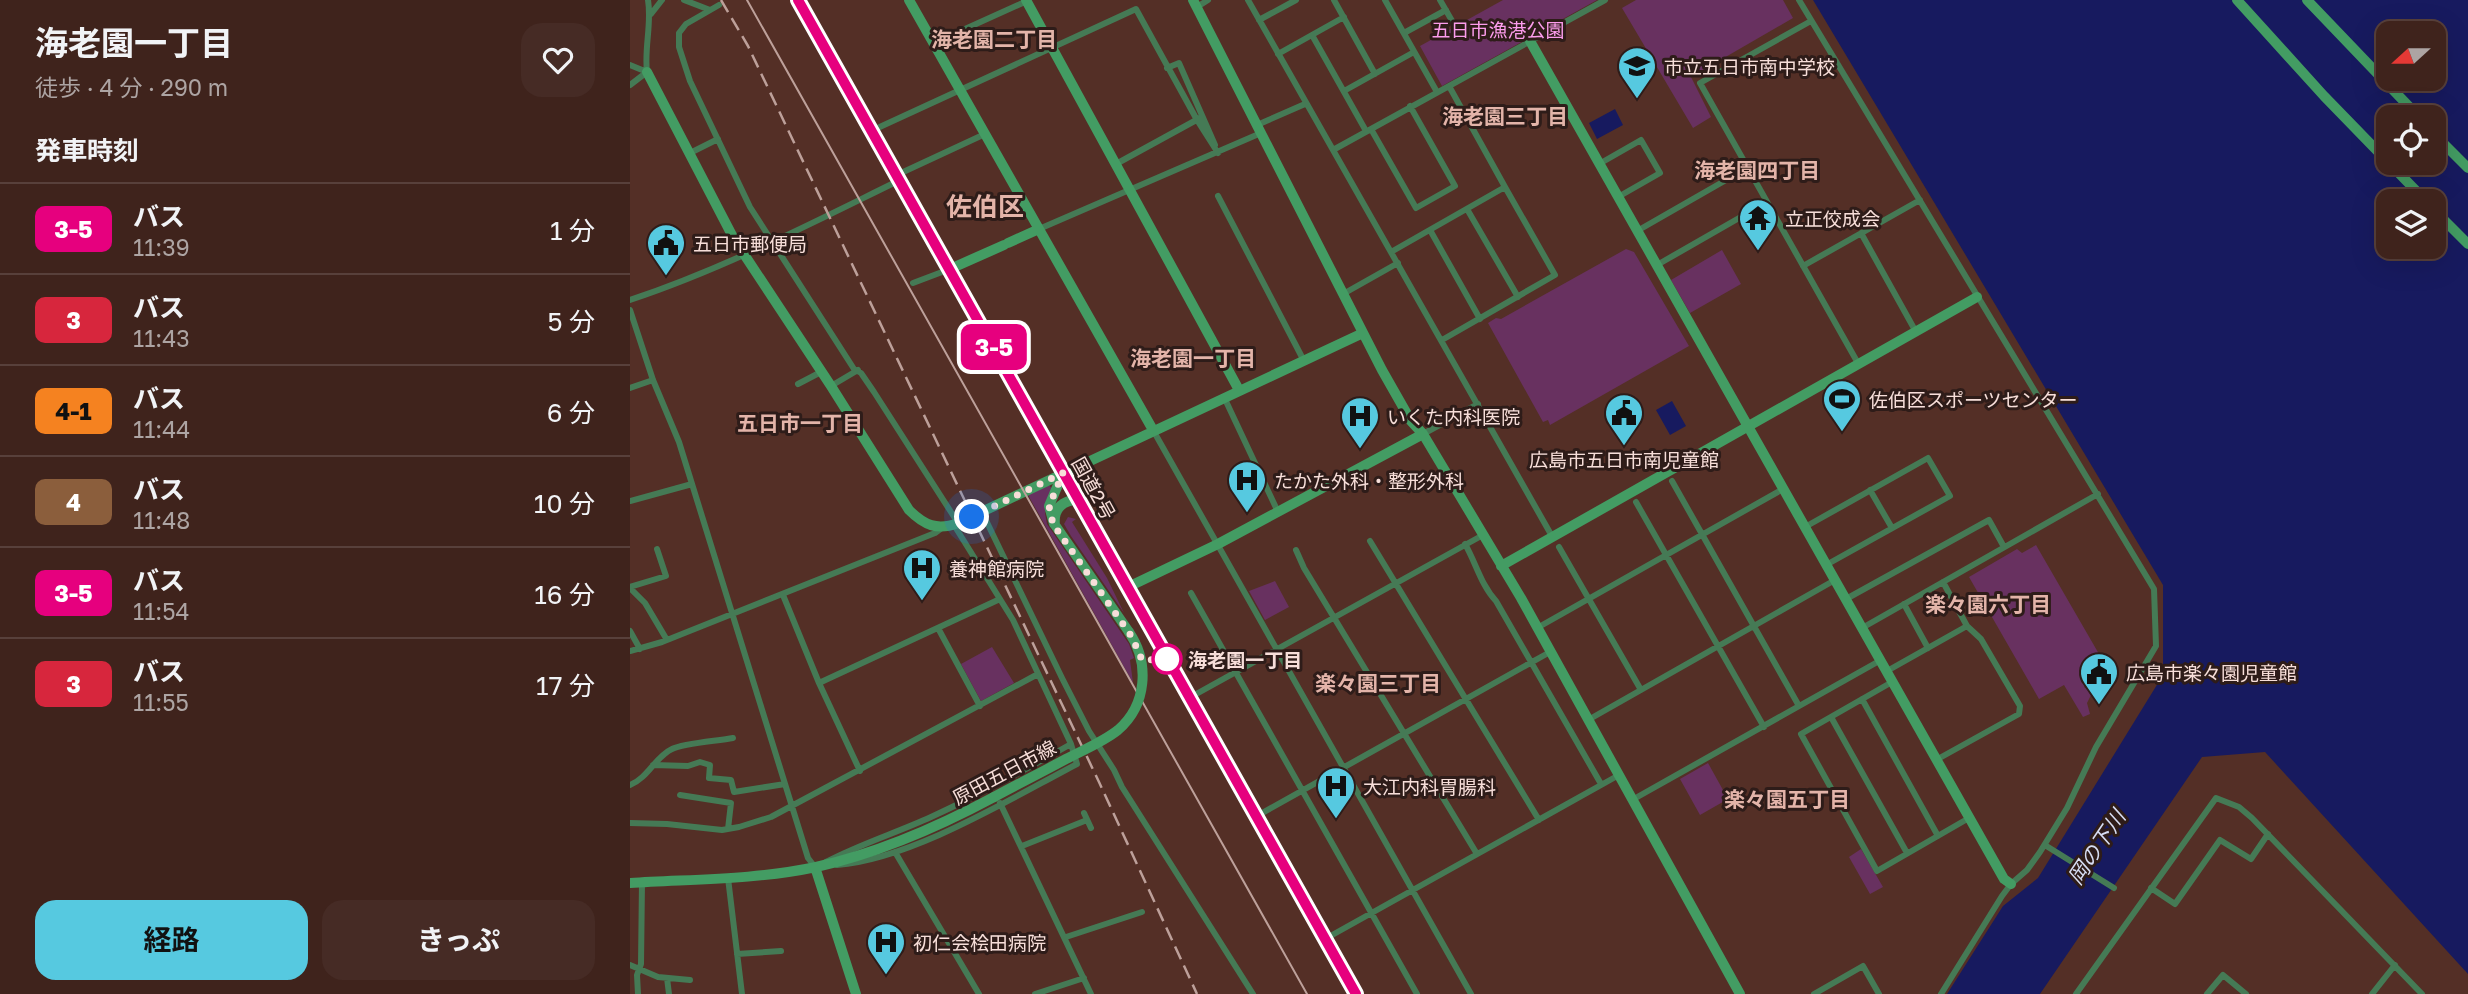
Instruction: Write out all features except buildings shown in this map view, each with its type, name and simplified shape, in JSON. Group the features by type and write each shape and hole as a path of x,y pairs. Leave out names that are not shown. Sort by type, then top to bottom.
{"highway":[{"name":"国道2号","path":"798,0 1356,994"}],"street":[{"path":"648,0 651,14 645,51 647,72 734,239 909,510 926,525 943,527 956,524 1363,333"},
{"path":"651,14 662,0"},
{"path":"684,0 710,10"},
{"path":"909,0 1471,994"},
{"path":"933,43 1027,0 1239,390"},
{"path":"1131,0 1167,68 1200,118"},
{"path":"1208,0 1195,3 1363,333 1411,421 1423,434 1537,628 1740,994"},
{"path":"1248,0 1641,690"},
{"path":"1334,0 1376,74"},
{"path":"1385,0 1437,92"},
{"path":"1440,0 1455,26"},
{"path":"1333,150 1605,0"},
{"path":"1799,0 2154,589 2156,646 2096,747 2067,808 2040,852 2027,870 2011,884 1941,994"},
{"path":"2237,0 2324,96 2414,189"},
{"path":"2306,0 2407,105"},
{"path":"1259,20 1294,1"},
{"path":"719,5 682,28 679,35 679,46 695,92 750,207 827,323 854,369 858,370 956,524 1013,620 1071,744 1077,764 997,800 967,821 895,852 860,863 815,867"},
{"path":"871,131 1136,9"},
{"path":"1404,33 1446,10"},
{"path":"1278,54 1344,18"},
{"path":"1811,21 1700,83 1859,365"},
{"path":"1312,35 1416,208 1455,186 1410,106"},
{"path":"1530,41 1969,818 2004,879 2011,884"},
{"path":"1344,91 1414,52"},
{"path":"1167,68 1179,63 1217,153"},
{"path":"630,65 647,72"},
{"path":"630,86 647,72"},
{"path":"1442,340 1555,275 1449,86"},
{"path":"913,283 1217,153 1305,104"},
{"path":"1116,164 1200,118"},
{"path":"630,300 695,278 746,256 898,181 901,173 985,134"},
{"path":"690,153 718,139"},
{"path":"1599,164 1641,140 1654,162 1660,173 1618,197"},
{"path":"2446,146 2468,168"},
{"path":"1637,231 1747,169"},
{"path":"1391,251 1505,187"},
{"path":"1218,196 1304,361"},
{"path":"1803,266 1920,200"},
{"path":"1657,265 1767,202"},
{"path":"1467,209 1518,297"},
{"path":"2446,222 2468,244"},
{"path":"1430,230 1480,319"},
{"path":"1861,233 1916,332"},
{"path":"1343,294 1398,263"},
{"path":"1501,566 1556,542 1748,427 1978,297"},
{"path":"630,310 653,380 679,442 808,858 815,867 856,994"},
{"path":"831,386 858,370"},
{"path":"798,384 821,372"},
{"path":"630,387 653,380"},
{"path":"1224,397 1278,512"},
{"path":"1128,587 1218,544 1478,404"},
{"path":"1805,527 1928,458 1950,496 1826,565"},
{"path":"1058,530 1050,518 1049,506 1063,473"},
{"path":"1672,481 1799,706"},
{"path":"630,501 692,484"},
{"path":"1537,628 1783,489"},
{"path":"1870,490 1892,528"},
{"path":"1862,628 2098,494"},
{"path":"1058,530 1054,518 1056,512 1064,502 1078,499"},
{"path":"1636,502 1764,727"},
{"path":"982,512 1038,632 1089,731 1252,994"},
{"path":"1846,599 1989,520 2004,547"},
{"path":"630,651 667,640 783,595 935,533 943,527"},
{"name":"原田五日市線","path":"630,883 728,878 815,867 902,841 997,800 1107,737 1124,724 1139,701 1143,674 1138,647 1058,530"},
{"path":"1189,698 1483,535"},
{"path":"1370,541 1539,820"},
{"path":"1465,544 1478,567 1482,582 1496,601 1601,784"},
{"path":"657,549 666,576 630,588 645,603 667,640"},
{"path":"1296,550 1477,854"},
{"path":"1588,720 1835,580"},
{"path":"1937,760 2019,714 2020,706 1981,639 1967,626 1943,582"},
{"path":"1191,593 1417,994"},
{"path":"783,595 819,683 860,771"},
{"path":"819,683 1000,599"},
{"path":"1904,604 1928,648"},
{"path":"1886,671 1967,626"},
{"path":"938,628 980,706"},
{"path":"630,631 640,649"},
{"path":"1255,817 1550,652"},
{"path":"1632,800 1881,660"},
{"path":"630,822 728,829 755,823 792,807 1038,674"},
{"path":"1892,682 1801,734 1877,871 1969,818"},
{"path":"1861,699 1938,836"},
{"path":"1831,717 1908,853"},
{"path":"630,785 642,778 653,765 675,748 733,738"},
{"path":"815,867 856,846 929,818 980,794 1071,744"},
{"path":"653,765 688,766 700,762 710,765 709,778 731,780 734,792 785,784"},
{"path":"1325,939 1619,775"},
{"path":"680,794 731,803 728,829"},
{"path":"2076,994 2216,798 2239,807 2268,834 2421,994"},
{"path":"997,800 1022,846 1091,994"},
{"path":"1022,846 1085,817 1091,828"},
{"path":"2151,888 2175,904 2220,840 2251,859 2268,834"},
{"path":"2048,847 2114,888"},
{"path":"895,852 977,993"},
{"path":"728,878 742,994"},
{"path":"638,994 642,882"},
{"path":"1066,937 1142,912"},
{"path":"737,954 781,950"},
{"path":"630,965 667,978 690,980"},
{"path":"2372,994 2395,965"},
{"path":"1814,994 1863,966 1879,994"},
{"path":"2207,994 2223,975 2246,994"},
{"path":"667,978 669,994"},
{"path":"1035,994 1084,978"},
{"path":"1828,986 1833,994"}],"green space":[{"name":"五日市漁港公園","path":"1503,0 1597,0 1442,86 1420,46"},
{"path":"1636,0 1783,0 1793,18 1691,77 1711,117 1693,128 1622,8"},
{"path":"1626,249 1634,252 1689,346 1550,425 1548,420 1543,422 1488,323 1496,318 1501,319"},
{"path":"1722,250 1741,284 1690,313 1671,280"},
{"path":"1049,485 1052,489 1045,513 1047,524 1129,644 1134,658 1130,660 1133,683 1028,495"},
{"path":"1068,517 1076,519 1072,522 1107,578 1124,613 1064,524"},
{"path":"2036,545 2099,654 2084,687 2092,693 2087,703 2090,714 2083,717 2064,685 2039,699 1969,577 2017,549 2022,553"},
{"path":"1275,581 1289,607 1265,620 1249,591"},
{"path":"992,647 1014,683 981,701 961,664"},
{"path":"1708,763 1728,799 1700,815 1680,779"},
{"path":"1861,849 1883,887 1870,894 1849,857"}],"water":[{"name":"岡の下川","path":"1813,0 2468,0 2468,974 2265,752 2202,757 2040,994 1947,994 2003,906 2038,878 2163,675 2163,585"},
{"path":"1615,109 1623,125 1597,139 1589,123"},
{"path":"1672,401 1686,426 1670,435 1656,410"}],"tram line":[{"path":"747,0 1307,994"}],"railway":[{"path":"721,0 748,46 1099,782 1197,994"}],"bus line":[{"name":"3-5","path":"798,0 1356,994"}],"place":[{"name":"市立五日市南中学校","path":"1637,100"},
{"name":"立正佼成会","path":"1758,252"},
{"name":"五日市郵便局","path":"666,277"},
{"name":"佐伯区スポーツセンター","path":"1842,433"},
{"name":"広島市五日市南児童館","path":"1624,447"},
{"name":"いくた内科医院","path":"1360,450"},
{"name":"たかた外科・整形外科","path":"1247,514"},
{"name":"養神館病院","path":"922,602"},
{"name":"海老園一丁目","path":"1167,659"},
{"name":"広島市楽々園児童館","path":"2099,706"},
{"name":"大江内科胃腸科","path":"1336,820"},
{"name":"初仁会桧田病院","path":"886,976"}],"district":[{"name":"海老園二丁目","path":"994,39"},
{"name":"海老園三丁目","path":"1505,116"},
{"name":"海老園四丁目","path":"1757,170"},
{"name":"佐伯区","path":"985,206"},
{"name":"海老園一丁目","path":"1193,358"},
{"name":"五日市一丁目","path":"800,423"},
{"name":"楽々園六丁目","path":"1988,604"},
{"name":"楽々園三丁目","path":"1378,683"},
{"name":"楽々園五丁目","path":"1787,799"}],"route":[{"path":"972,517 1063,473 1050,500 1049,512 1053,524 1132,637 1142,660 1167,659"}]}
